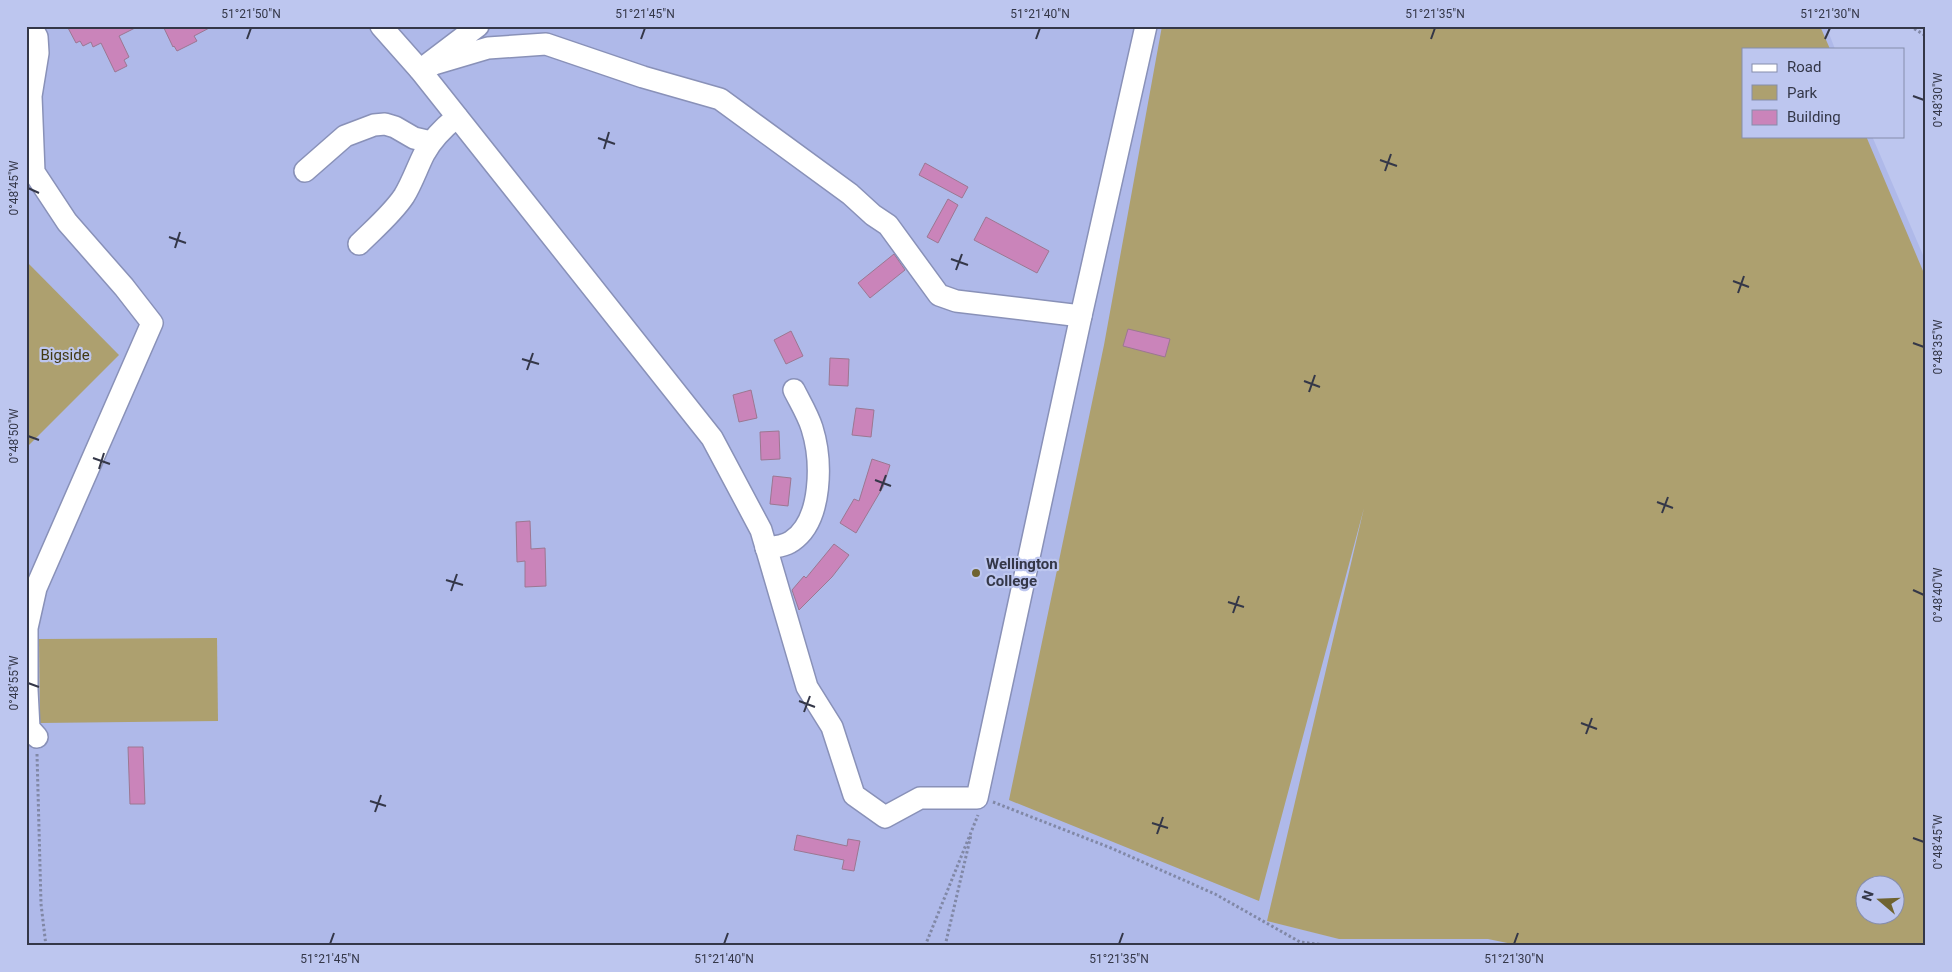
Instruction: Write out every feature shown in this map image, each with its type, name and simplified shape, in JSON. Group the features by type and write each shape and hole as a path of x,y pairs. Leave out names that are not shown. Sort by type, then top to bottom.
{"lane":[{"path":"31,26 37,37 38,53 31,96 34,172 67,222 124,287 152,323 36,588 27,628 27,690 29,728 37,737"},
{"path":"381,26 420,70 712,438 761,530 808,688 832,726 854,795 885,817 920,798 977,798 1080,316 1145,28"},
{"path":"420,70 478,26"},
{"path":"420,70 488,48 546,44 643,77 720,99 850,194 873,215 888,225 939,295 956,301 1080,316"},
{"path":"359,244 403,198 431,142 441,129 457,117"},
{"path":"304,171 344,136 374,125 385,124 395,127 414,138 431,142"},
{"path":"766,548 782,545 792,540 805,525 814,506 818,483 818,454 812,427 794,390"}],"path":[{"path":"1910,26 1926,36"},
{"path":"37,737 41,904 46,946"},
{"path":"987,800 1111,848 1215,894 1300,942 1333,946"},
{"path":"925,946 973,824 982,808"},
{"path":"945,946 973,824"}],"shaded area":[{"name":"Wellington College","path":"26,26 1826,26 1835,48 1742,48 1742,138 1873,138 1926,262 1926,946 26,946"}],"green space":[{"path":"1162,26 1820,26 1830,48 1742,48 1742,138 1867,138 1926,278 1926,946 1522,946 1488,939 1339,939 1267,921 1364,508 1259,901 1009,800 1104,345"},
{"name":"Bigside","path":"26,261 119,355 26,448"},
{"path":"217,638 218,721 40,723 39,639"}],"building":[{"path":"67,26 139,26 119,36 129,57 124,60 127,66 115,72 101,43 93,47 91,42 83,46 80,41 76,43"},
{"path":"163,26 213,26 194,36 197,41 177,51 173,47"},
{"path":"925,163 968,187 962,198 919,175"},
{"path":"948,199 958,205 938,243 927,237"},
{"path":"986,217 1049,251 1037,273 974,240"},
{"path":"894,254 905,270 870,298 858,283"},
{"path":"1128,329 1170,339 1165,357 1123,346"},
{"path":"791,331 803,356 786,364 774,340"},
{"path":"830,358 849,359 848,386 829,385"},
{"path":"751,390 757,418 739,422 733,395"},
{"path":"856,408 874,410 871,437 852,435"},
{"path":"779,431 780,459 761,460 760,432"},
{"path":"872,459 890,465 883,487 856,533 840,523 854,499 859,501"},
{"path":"773,476 791,478 788,506 770,504"},
{"path":"530,521 531,549 545,548 546,586 525,587 525,561 517,562 516,522"},
{"path":"834,544 849,555 832,577 799,610 792,590 804,576 806,578"},
{"path":"128,747 143,747 145,804 130,804"},
{"path":"797,835 847,846 848,839 860,841 854,871 842,869 844,860 794,850"}],"place":[{"name":"Wellington College","path":"976,573"}]}
